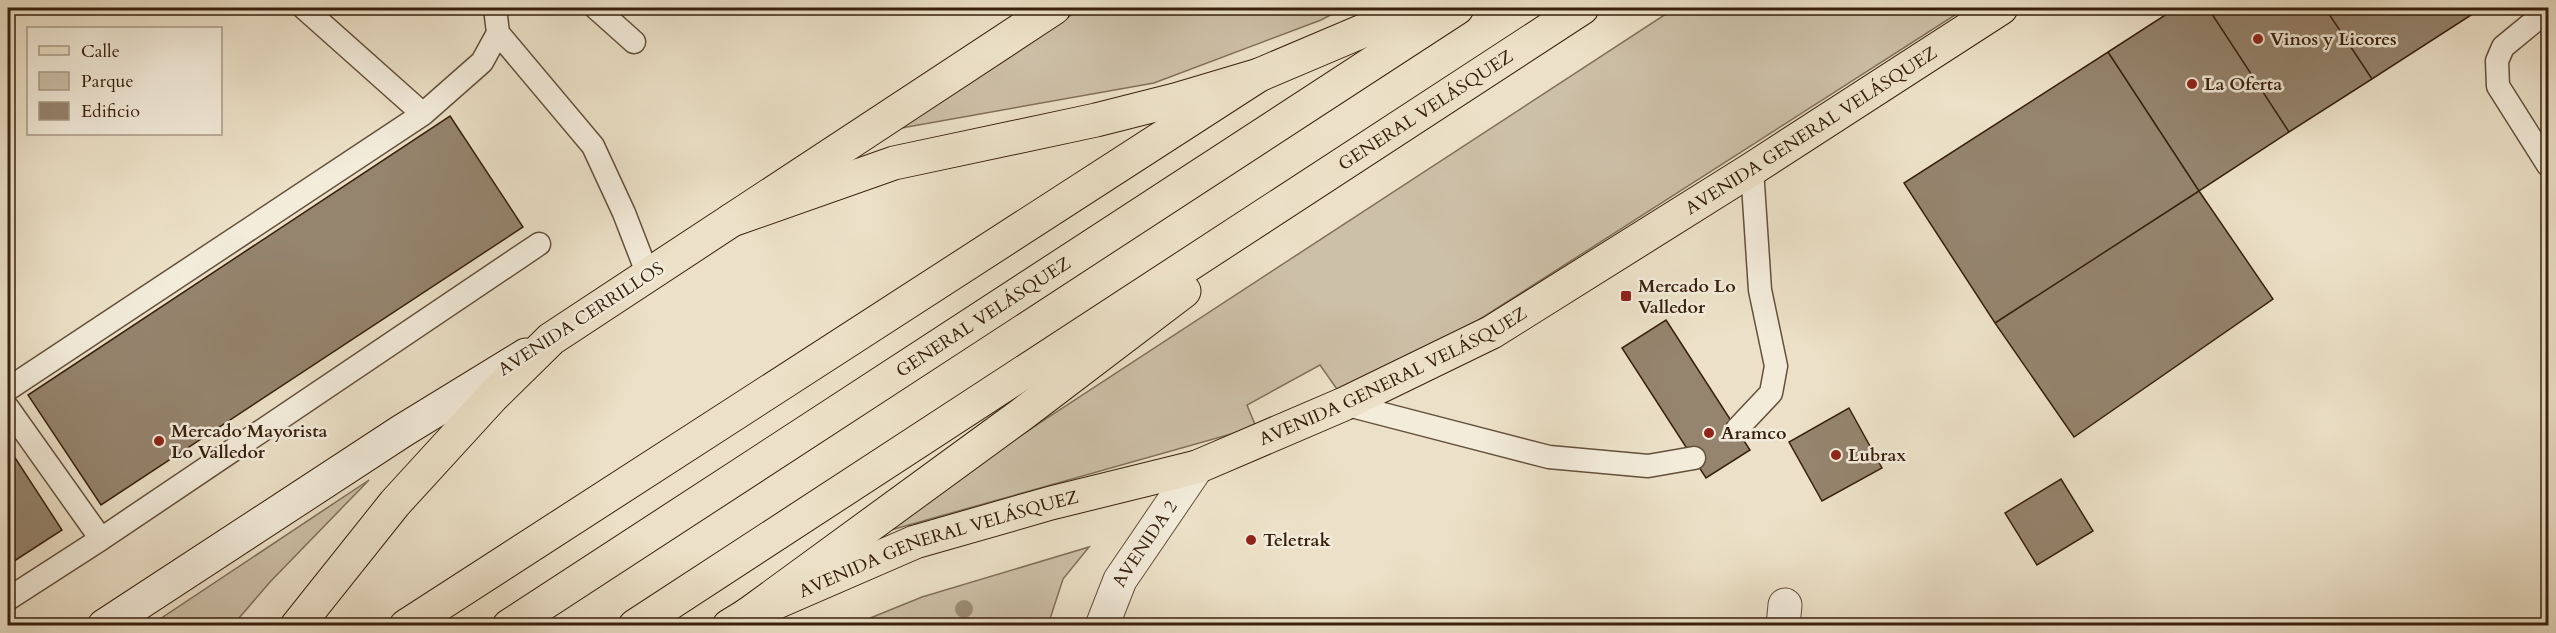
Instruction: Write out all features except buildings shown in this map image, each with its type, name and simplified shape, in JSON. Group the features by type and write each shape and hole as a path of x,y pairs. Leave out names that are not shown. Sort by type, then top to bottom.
{"main road":[{"name":"AVENIDA CERRILLOS","path":"104,626 402,431 551,339 1054,8"},
{"path":"732,220 894,163 1096,120 1259,75 1417,8"},
{"name":"GENERAL VELÁSQUEZ","path":"509,626 1457,8"},
{"name":"GENERAL VELÁSQUEZ","path":"635,626 1582,8"},
{"name":"AVENIDA GENERAL VELÁSQUEZ","path":"738,620 915,542 1051,503 1197,467 1344,404 1492,332 1752,169 2001,8"},
{"path":"406,626 1259,75"},
{"path":"738,620 1030,408 1355,155"},
{"path":"297,626 395,503 492,397 551,339"},
{"name":"AVENIDA 2","path":"1102,626 1120,580 1197,467"}],"lane":[{"path":"304,8 423,114"},
{"path":"495,8 498,33 593,146 624,213 648,275"},
{"path":"596,8 634,42"},
{"path":"2548,10 2503,47 2498,61 2498,86 2548,165"},
{"path":"8,389 423,114 482,62 498,33"},
{"path":"1737,429 1771,393 1776,366 1760,290 1752,169"},
{"path":"8,599 101,539 538,244"},
{"path":"1344,404 1548,457 1648,466 1694,458"},
{"path":"8,408 101,539"}],"green space":[{"path":"1082,8 1344,8 1321,20 1154,83 896,129"},
{"path":"1675,8 1966,8 1477,321 1339,392 1320,365 1247,405 1256,427 891,530 969,469"},
{"path":"369,480 270,582 233,625 151,625"},
{"path":"1089,547 1063,579 1048,625 853,625 922,597"}],"place":[{"name":"Vinos y Licores","path":"2258,39"},
{"name":"La Oferta","path":"2192,84"},
{"name":"Mercado Lo Valledor","path":"1626,296"},
{"name":"Aramco","path":"1709,433"},
{"name":"Mercado Mayorista Lo Valledor","path":"159,441"},
{"name":"Lubrax","path":"1836,455"},
{"name":"Teletrak","path":"1251,540"}]}
